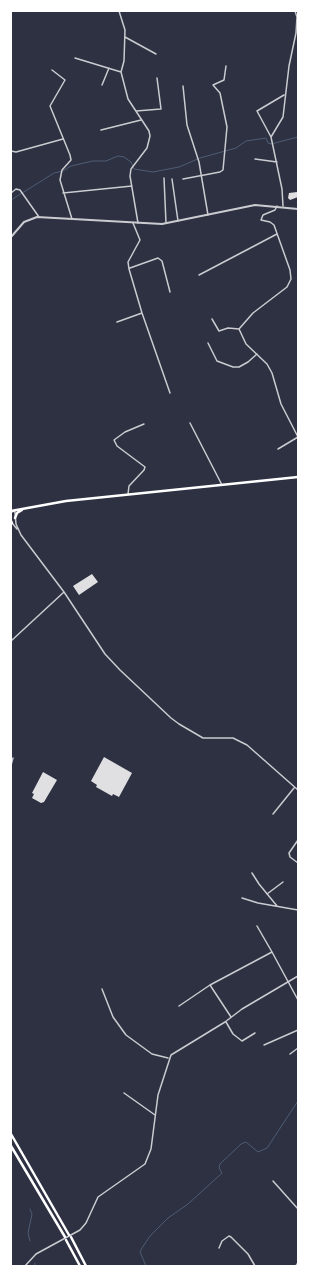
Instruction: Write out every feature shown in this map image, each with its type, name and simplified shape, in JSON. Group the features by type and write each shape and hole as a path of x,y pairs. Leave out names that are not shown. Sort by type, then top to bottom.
{"main road":[{"path":"12,511 66,501 129,496 298,477"},
{"path":"15,518 19,512 29,508"},
{"path":"11,1134 86,1266"},
{"path":"11,1146 80,1266"}],"street":[{"path":"119,11 125,24 124,61 121,72 128,98 149,131 149,141 144,153 131,169 130,176 138,224"},
{"path":"271,137 282,118 292,48 296,33 297,17 295,11"},
{"path":"125,37 156,54"},
{"path":"75,58 121,72"},
{"path":"183,179 222,171 227,127 220,95 213,85 224,80 226,66"},
{"path":"102,85 109,68"},
{"path":"52,70 65,80 50,106 71,160 60,174 63,193 72,219"},
{"path":"136,112 161,109 157,78"},
{"path":"182,86 187,124 198,156 208,215"},
{"path":"283,206 282,189 271,137 257,111 273,100 285,95"},
{"path":"101,130 141,120"},
{"path":"11,151 16,152 63,139"},
{"path":"255,159 277,162"},
{"path":"164,178 166,223"},
{"path":"172,179 178,222"},
{"path":"63,193 132,186"},
{"path":"11,193 16,189 24,194 39,217"},
{"path":"11,237 24,222 39,217 138,224 178,222 255,205 298,208"},
{"path":"239,329 253,313 287,287 291,279 290,270 272,223 261,220 265,214 275,210 278,206"},
{"path":"133,223 140,240 128,262 129,269 142,313 170,393"},
{"path":"199,275 276,234"},
{"path":"129,269 158,258 162,262 170,292"},
{"path":"117,322 142,313"},
{"path":"212,319 219,331 228,328 239,329"},
{"path":"239,329 246,344 267,364 272,373 281,404 298,437 278,449"},
{"path":"208,343 217,361 234,367 239,367 248,362 257,354"},
{"path":"190,423 222,486"},
{"path":"129,496 129,486 145,467 117,446 114,440 125,432 144,424"},
{"path":"12,511 18,530"},
{"path":"11,521 64,592 107,656 171,718 200,736 210,739 233,738 247,745 298,790"},
{"path":"11,641 64,592"},
{"path":"11,765 13,758"},
{"path":"273,814 294,788"},
{"path":"298,840 289,853 290,857 298,863"},
{"path":"252,872 277,906"},
{"path":"267,894 283,882"},
{"path":"242,898 252,902 298,910"},
{"path":"257,926 298,1000"},
{"path":"179,1006 210,985 272,952"},
{"path":"25,1266 36,1254 76,1233 86,1223 98,1197 145,1164 151,1149 158,1095 169,1058 174,1053 226,1022 242,1009 298,976"},
{"path":"210,985 231,1017"},
{"path":"102,989 113,1017 126,1035 152,1054 169,1058"},
{"path":"226,1022 233,1034 240,1041 243,1041 255,1033"},
{"path":"264,1045 298,1030"},
{"path":"290,1054 298,1048"},
{"path":"124,1093 156,1115"},
{"path":"273,1181 298,1209"},
{"path":"219,1248 222,1241 229,1236 231,1237 248,1254 255,1266"}],"building":[{"path":"297,192 298,197 290,200 288,198 289,193"},
{"path":"92,574 98,582 79,595 73,586"},
{"path":"104,757 132,773 119,797 113,794 112,796 96,787 97,785 91,781"},
{"path":"43,772 57,780 44,802 41,803 32,798 34,794 32,793"}],"waterway":[{"path":"11,200 54,173 63,171 71,166 93,161 106,161 118,156 124,157 131,162 134,169 153,172 179,167 200,158 236,148 246,141 266,138 268,143 271,144 298,137"},
{"path":"146,1266 140,1252 150,1236 168,1218 188,1204 222,1173 219,1168 220,1164 241,1144 246,1142 258,1152 267,1148 298,1101"},
{"path":"30,1209 32,1214 28,1233 30,1241"}]}
